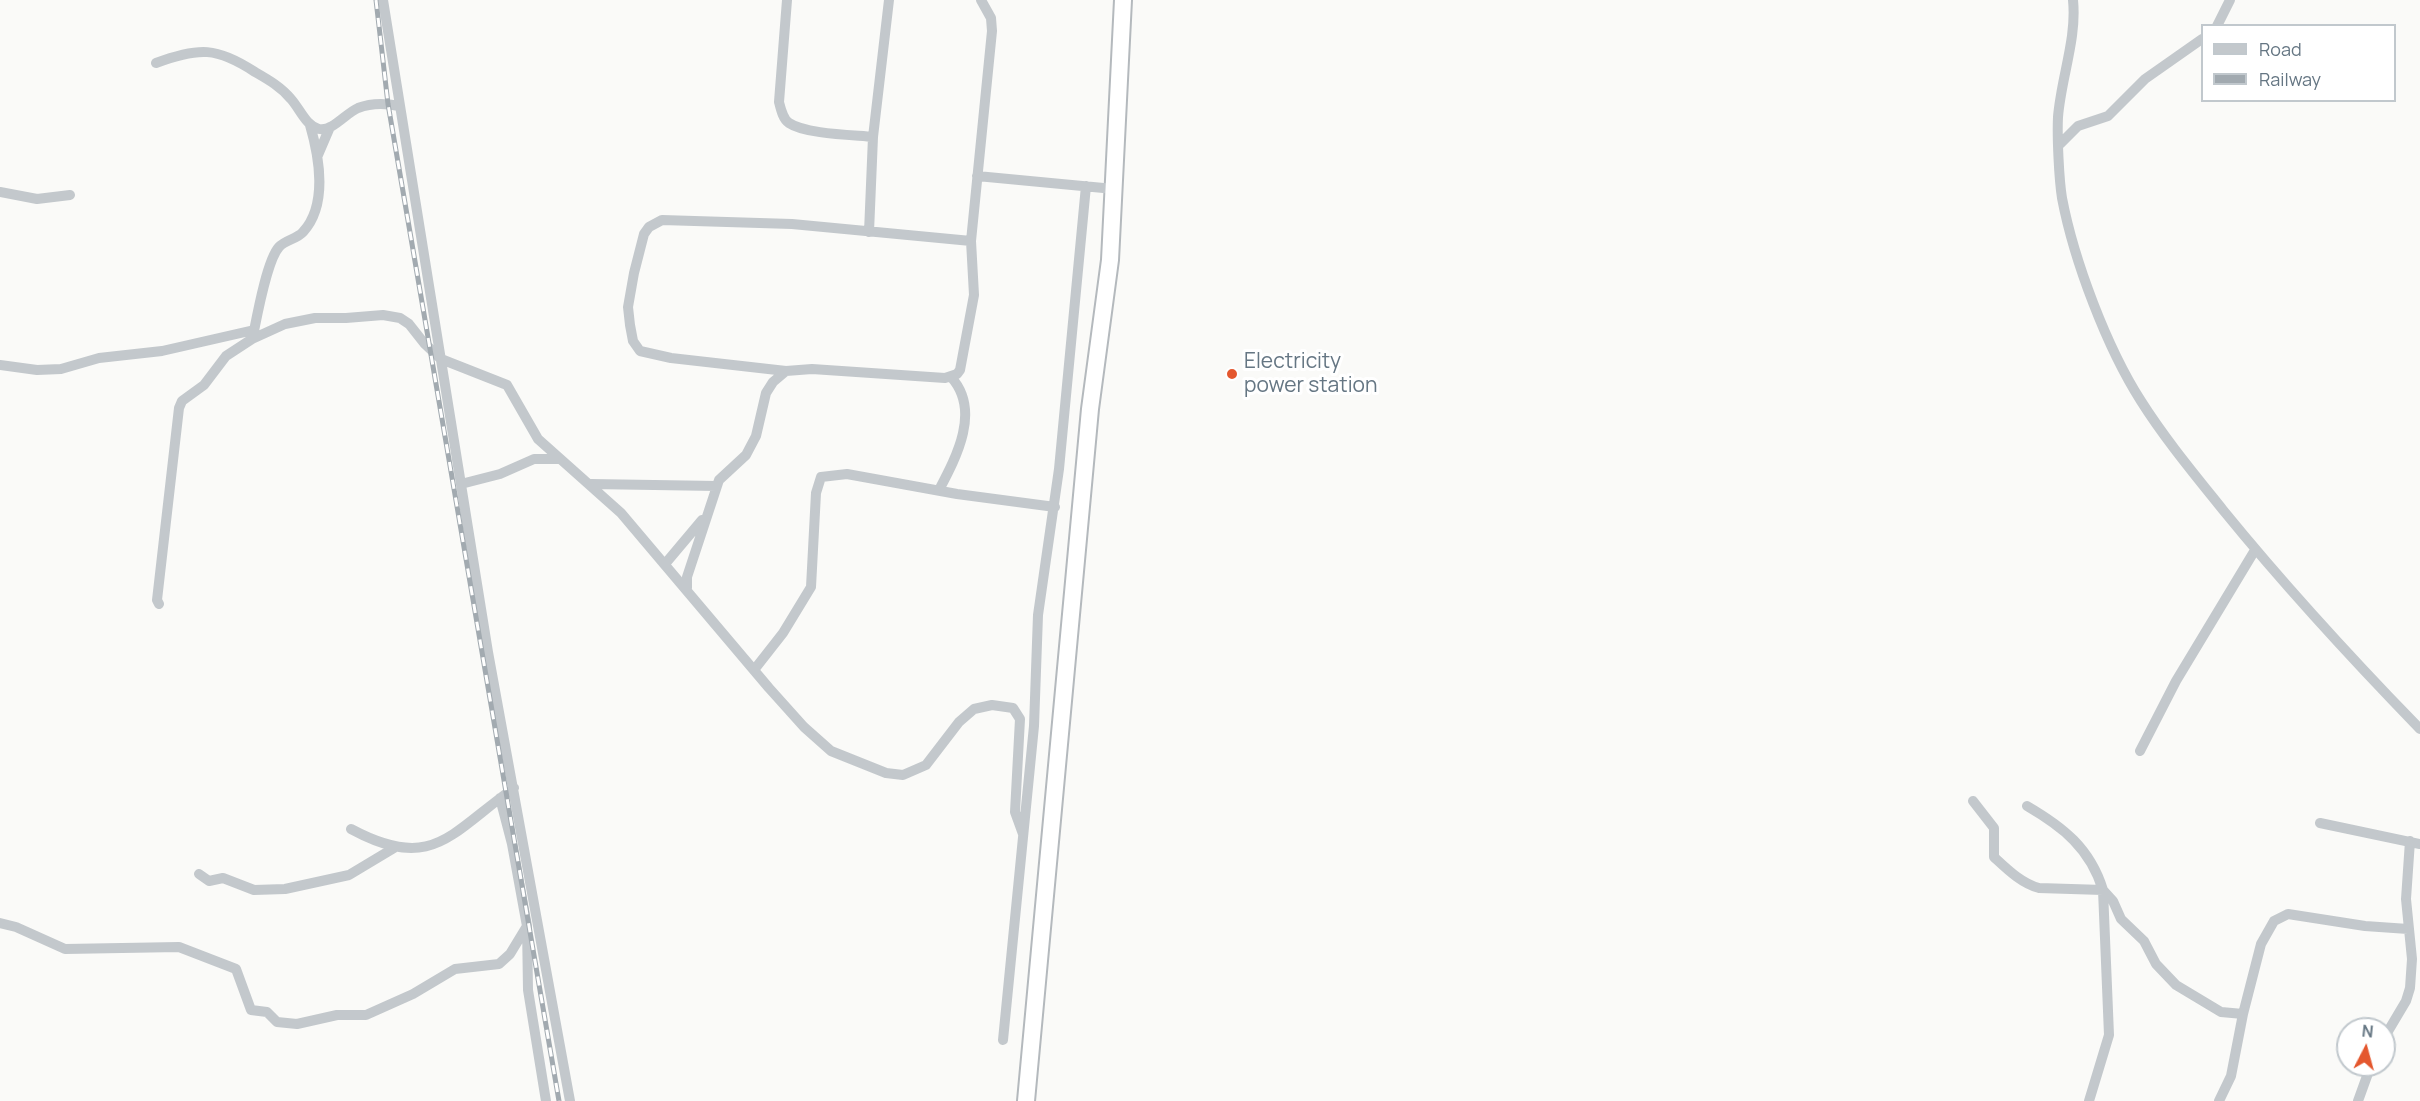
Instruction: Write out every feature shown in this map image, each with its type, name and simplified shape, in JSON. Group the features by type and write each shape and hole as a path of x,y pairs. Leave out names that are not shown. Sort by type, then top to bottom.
{"highway":[{"path":"1026,1101 1090,409 1110,260 1123,0"}],"street":[{"path":"383,0 488,652 570,1101"},
{"path":"787,0 779,102 788,122 799,128 873,137"},
{"path":"869,232 873,137 889,0"},
{"path":"970,242 792,224 736,224 674,219 655,223 644,234 638,252 628,307 633,341 640,351 671,358 786,371 796,369 951,377 960,370 974,295 970,242 992,31 991,18 981,0"},
{"path":"2073,0 2071,41 2058,117 2062,198 2073,240 2099,315 2119,361 2140,401 2192,472 2255,550 2420,729"},
{"path":"2218,24 2230,0"},
{"path":"2060,144 2078,126 2108,116 2145,78 2201,40"},
{"path":"156,63 189,53 216,52 228,55 281,88 310,125 318,155 320,183 310,219 304,231 279,247 262,288 253,335 226,356 204,385 180,404 157,600 159,604"},
{"path":"310,125 320,129 330,127 359,108 370,105 399,106"},
{"path":"318,155 330,127"},
{"path":"977,176 1114,189"},
{"path":"1003,1040 1034,726 1038,615 1054,507 1086,186"},
{"path":"0,192 37,199 69,195"},
{"path":"0,365 37,370 61,369 99,358 162,351 253,335 306,318 390,315 405,320 441,359 507,385 538,439 591,484 687,588 804,727 831,751 896,776 914,772 926,765 959,722 974,709 992,705 1013,708 1020,719 1015,813 1023,834"},
{"path":"687,588 687,577 718,480 746,455 756,436 766,393 773,382 786,371"},
{"path":"939,490 954,462 966,414 961,388 951,377"},
{"path":"461,484 500,474 534,459 561,459"},
{"path":"754,670 783,633 811,587 815,505 821,477 834,474 860,475 939,490 1054,507"},
{"path":"591,484 717,486"},
{"path":"665,564 704,518"},
{"path":"2140,751 2176,681 2255,550"},
{"path":"351,829 375,842 394,848 414,849 436,845 458,833 513,788"},
{"path":"500,798 516,860 527,926 528,990 546,1101"},
{"path":"1973,801 1994,828 1994,857 2029,885 2103,890 2113,901 2121,919 2144,941 2156,963 2176,985 2221,1012 2243,1014"},
{"path":"2027,806 2054,822 2081,846 2097,872 2103,890 2109,1035 2089,1101"},
{"path":"2320,823 2415,843 2406,899 2412,973 2406,1001 2396,1018"},
{"path":"199,874 208,881 223,878 254,890 285,889 349,875 394,848"},
{"path":"2219,1101 2231,1076 2243,1014 2261,944 2271,926 2282,915 2408,929"},
{"path":"0,923 70,950 179,947 191,950 206,959 236,969 251,1010 267,1012 277,1022 297,1024 337,1015 366,1015 413,994 455,969 493,966 506,959 527,926"},
{"path":"2358,1101 2367,1077"}],"railway":[{"path":"376,0 388,104 559,1101"}],"place":[{"name":"Electricity power station","path":"1232,374"}]}
